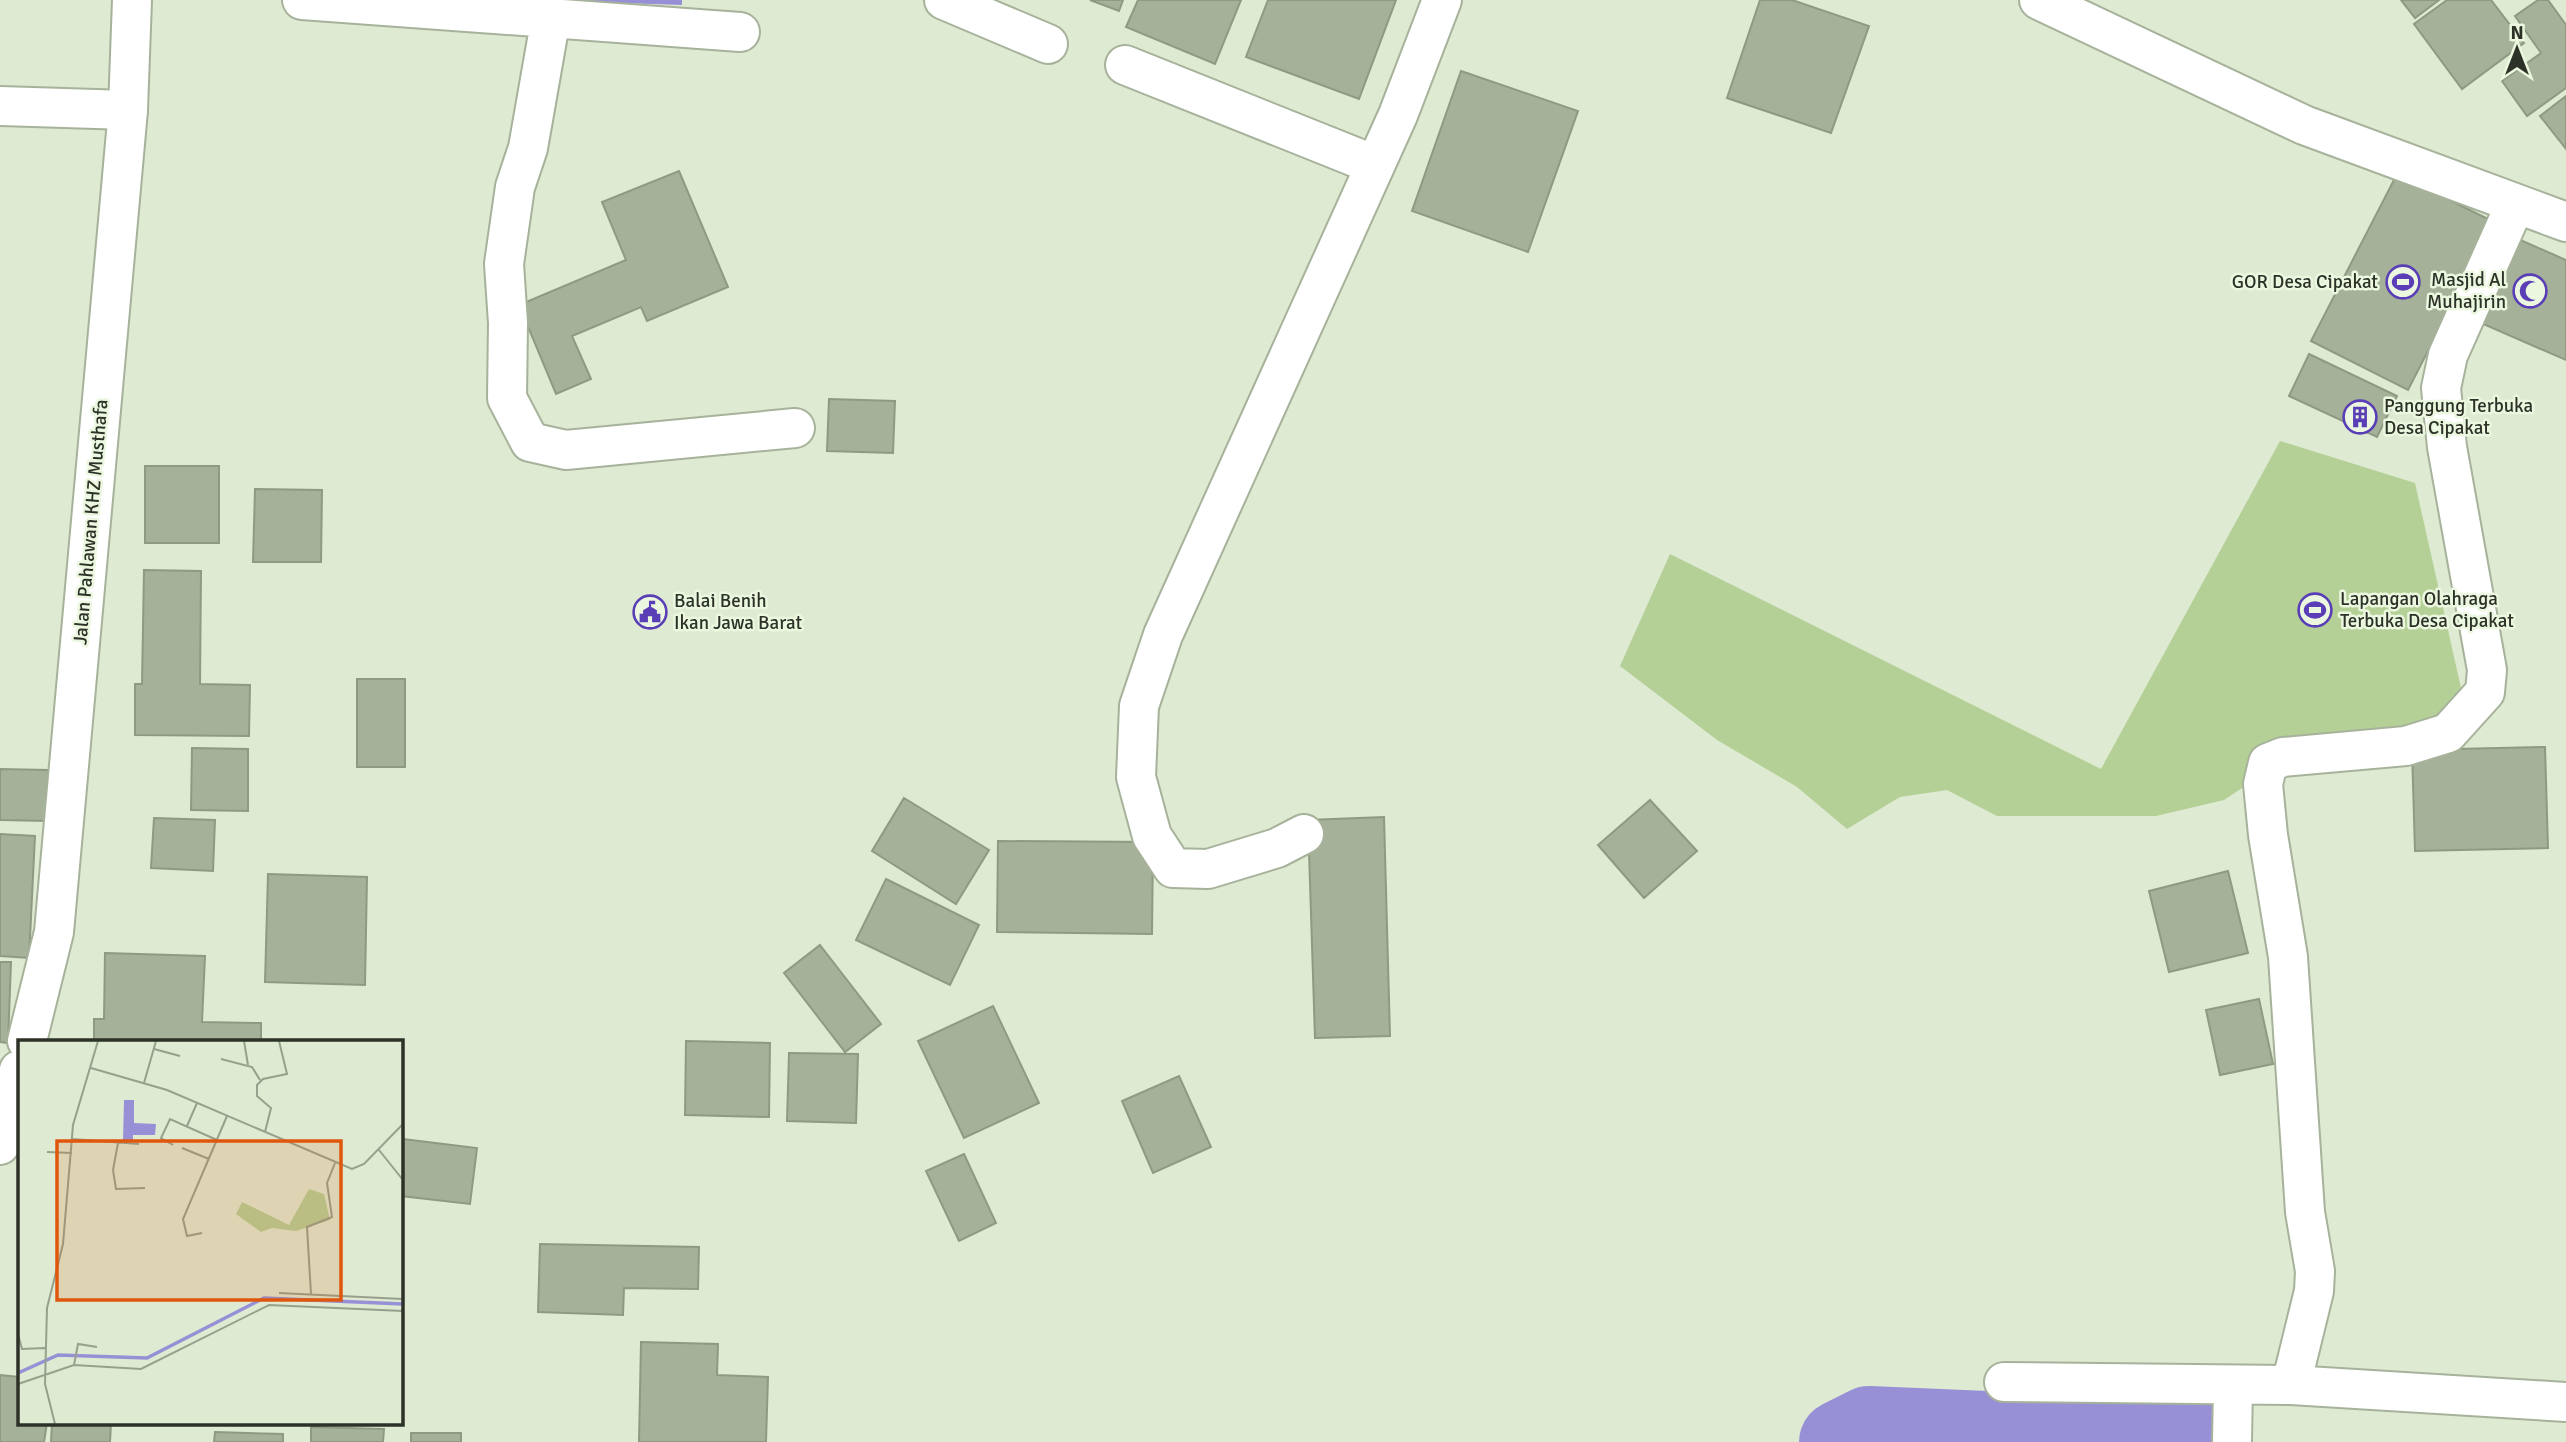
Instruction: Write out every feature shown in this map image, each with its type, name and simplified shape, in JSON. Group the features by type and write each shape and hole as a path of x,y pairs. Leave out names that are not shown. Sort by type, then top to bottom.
{"street":[{"name":"Jalan Pahlawan KHZ Musthafa","path":"27,1040 54,932 128,110 132,0"},
{"path":"302,0 740,32"},
{"path":"944,0 1048,44"},
{"path":"1304,834 1277,848 1208,869 1172,867 1152,836 1136,777 1139,706 1163,635 1375,165 1442,0"},
{"path":"2039,0 2304,125 2566,222"},
{"path":"551,17 528,148 515,187 504,264 509,323 507,398 530,442 566,450 795,428"},
{"path":"1125,65 1375,165"},
{"path":"0,106 128,110"},
{"path":"2291,1385 2314,1291 2315,1271 2305,1212 2288,957 2267,835 2263,783 2267,764 2283,757 2406,746 2448,733 2484,692 2487,670 2447,447 2441,388 2448,355 2515,205"},
{"path":"0,1145 18,1074"},
{"path":"2004,1382 2233,1391 2291,1385 2566,1402"},
{"path":"2232,1442 2233,1391"}],"green space":[{"name":"Lapangan Olahraga Terbuka Desa Cipakat","path":"2280,441 2415,483 2468,719 2280,763 2224,800 2156,816 1997,816 1947,790 1900,797 1847,829 1797,787 1717,740 1620,666 1670,554 2101,769"}],"shaded area":[{"path":"682,0 682,5 590,2"}],"building":[{"path":"1090,0 1123,0 1119,11"},
{"path":"1138,0 1241,0 1215,64 1126,27"},
{"path":"1268,0 1396,0 1359,99 1246,57"},
{"path":"1760,0 1792,0 1869,26 1831,133 1727,98"},
{"path":"2401,0 2439,0 2415,18"},
{"path":"2447,0 2491,0 2524,43 2462,89 2414,24"},
{"path":"2538,0 2548,0 2566,25 2566,88 2527,116 2502,81 2541,53 2515,16"},
{"path":"1461,71 1578,111 1528,252 1412,211"},
{"path":"2566,96 2566,149 2540,116"},
{"path":"679,171 728,287 647,321 641,307 572,336 591,379 556,394 519,305 626,260 602,202"},
{"name":"GOR Desa Cipakat","path":"2397,174 2494,222 2408,390 2311,341"},
{"name":"Masjid Al Muhajirin","path":"2518,239 2566,260 2566,360 2481,323"},
{"name":"Panggung Terbuka Desa Cipakat","path":"2309,354 2397,396 2377,437 2289,396"},
{"path":"829,399 895,401 893,453 827,451"},
{"path":"145,466 219,466 219,543 145,543"},
{"path":"255,489 322,490 321,562 253,562"},
{"path":"144,570 201,571 200,684 250,685 249,736 135,735 135,684 142,684"},
{"path":"357,679 405,679 405,767 357,767"},
{"path":"2545,747 2548,848 2415,851 2412,750"},
{"path":"192,748 248,749 248,811 191,810"},
{"path":"0,769 48,770 47,821 0,820"},
{"path":"904,798 989,850 956,904 872,851"},
{"path":"1650,800 1697,851 1644,898 1598,845"},
{"path":"1384,817 1390,1036 1315,1038 1308,820"},
{"path":"154,818 215,820 213,871 151,868"},
{"path":"0,834 35,836 29,958 0,956"},
{"path":"998,841 1153,842 1152,934 997,932"},
{"path":"2228,871 2248,953 2169,972 2149,891"},
{"path":"268,874 367,877 365,985 265,982"},
{"path":"886,879 979,925 950,985 856,940"},
{"path":"820,945 881,1024 845,1052 784,973"},
{"path":"105,953 205,956 202,1022 261,1023 261,1040 94,1040 94,1019 104,1019"},
{"path":"0,962 11,962 8,1043 0,1042"},
{"path":"2259,999 2273,1064 2220,1075 2206,1010"},
{"path":"993,1006 1039,1103 964,1138 918,1041"},
{"path":"686,1041 770,1043 769,1117 685,1115"},
{"path":"789,1053 858,1054 856,1123 787,1121"},
{"path":"1179,1076 1211,1147 1153,1173 1122,1101"},
{"path":"403,1139 477,1148 470,1204 402,1196"},
{"path":"964,1154 996,1223 959,1241 926,1171"},
{"path":"540,1244 699,1247 698,1289 624,1288 623,1315 538,1312"},
{"path":"641,1342 718,1344 717,1375 768,1377 766,1442 639,1442"},
{"path":"0,1375 18,1377 18,1424 47,1424 44,1442 0,1442"},
{"path":"52,1424 111,1424 110,1442 51,1442"},
{"path":"311,1427 384,1429 383,1442 311,1442"},
{"path":"215,1432 283,1434 283,1442 214,1442"},
{"path":"411,1433 461,1433 461,1442 411,1442"}],"waterway":[{"path":"1841,1442 1869,1428 2201,1442"}],"place":[{"name":"GOR Desa Cipakat","path":"2403,282"},
{"name":"Masjid Al Muhajirin","path":"2530,291"},
{"name":"Panggung Terbuka Desa Cipakat","path":"2360,417"},
{"name":"Lapangan Olahraga Terbuka Desa Cipakat","path":"2315,610"},
{"name":"Balai Benih Ikan Jawa Barat","path":"650,612"}]}
